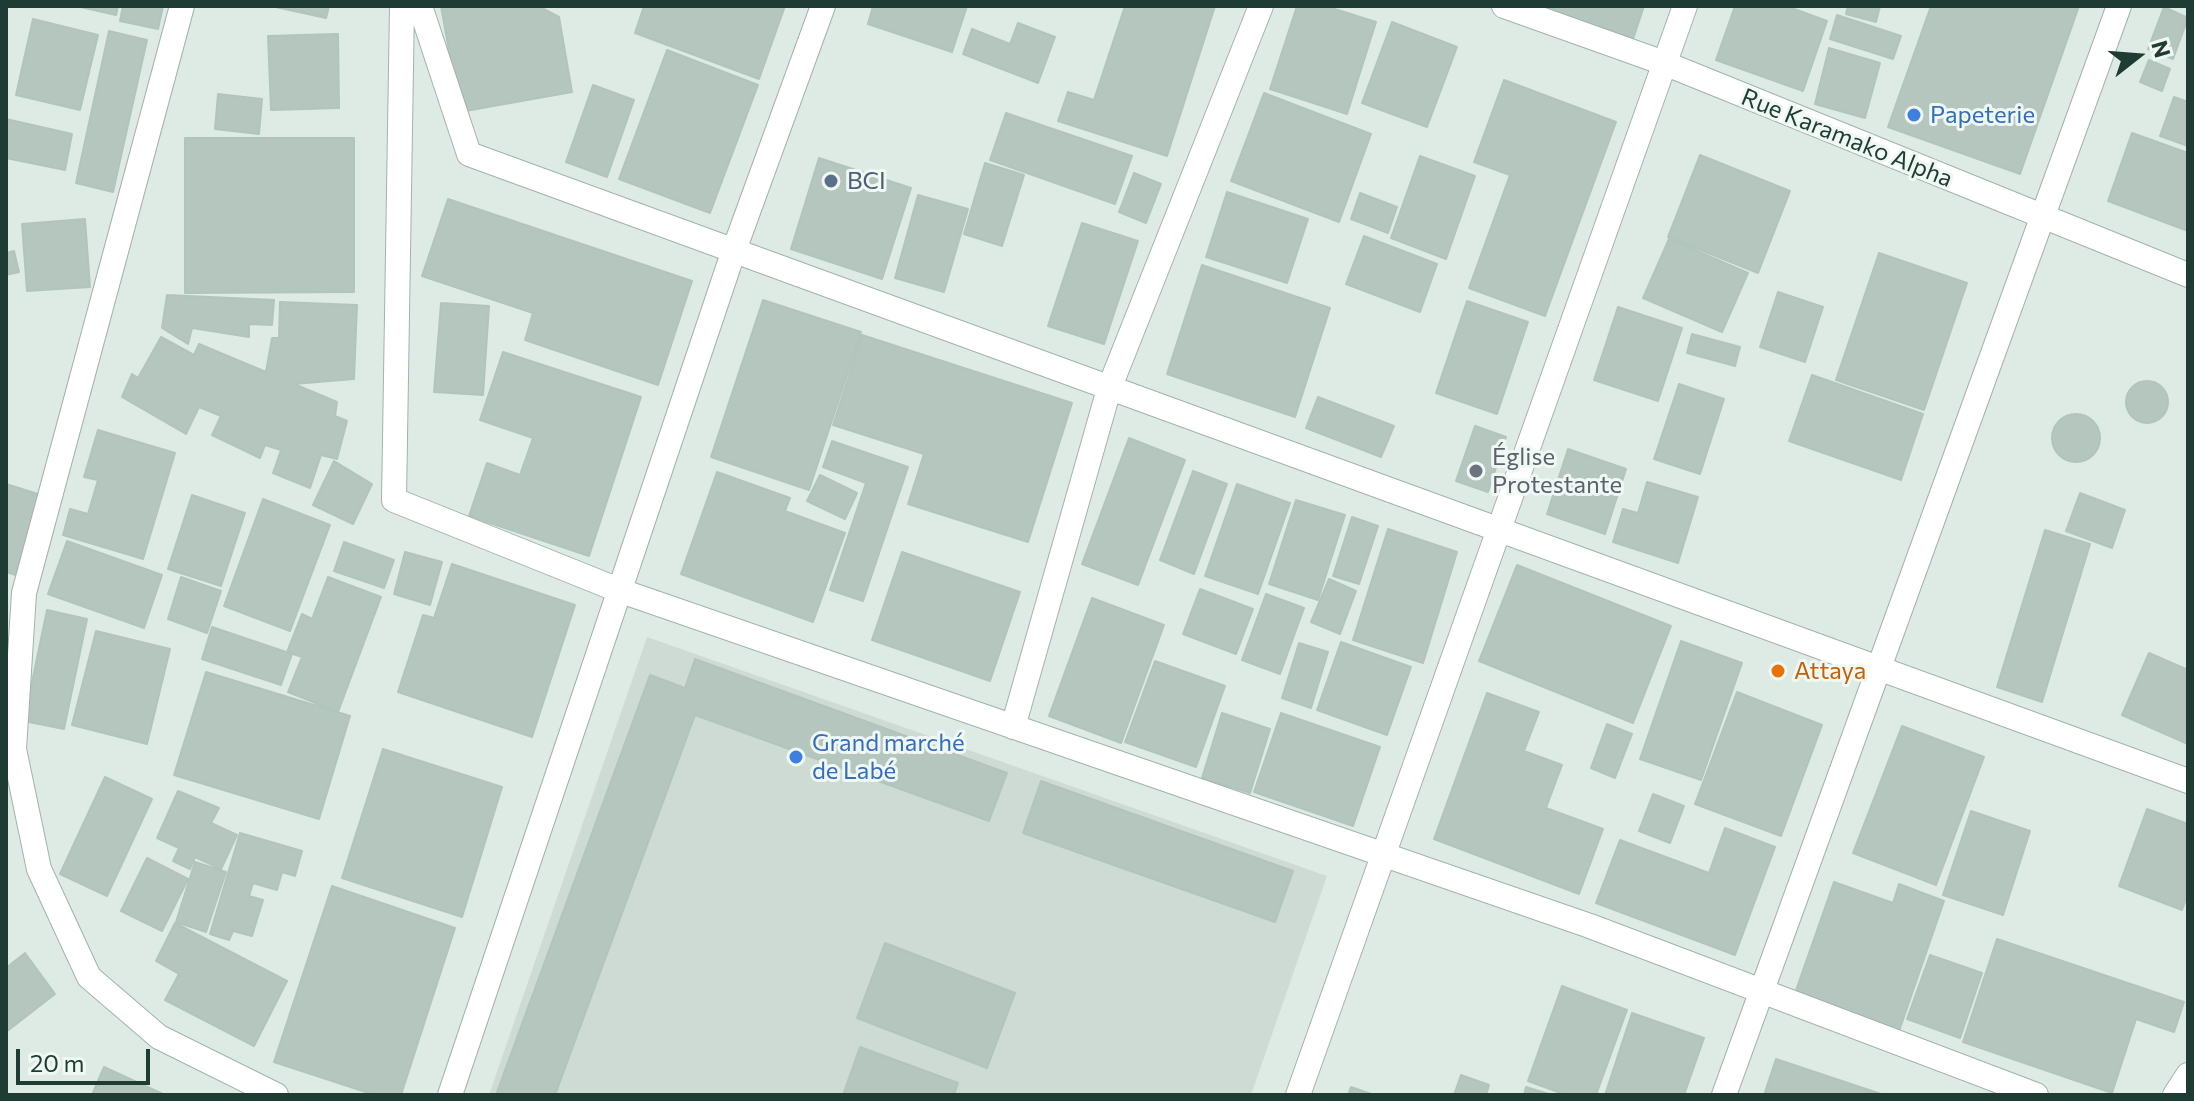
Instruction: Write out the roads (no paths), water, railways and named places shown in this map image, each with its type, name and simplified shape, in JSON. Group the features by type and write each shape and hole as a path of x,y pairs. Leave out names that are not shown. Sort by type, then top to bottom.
{"street":[{"path":"182,6 24,593 14,749 39,869 89,977 159,1037 276,1095"},
{"path":"402,6 394,500 621,591 1383,854 1762,989 2036,1095"},
{"path":"420,6 469,154 733,253 2188,781"},
{"path":"450,1095 733,253 823,6"},
{"path":"1013,727 1109,389 1261,6"},
{"name":"Rue Karamako Alpha","path":"1504,6 1664,63 2188,275"},
{"path":"1298,1095 1685,6"},
{"path":"1724,1095 2119,6"},
{"path":"2175,1095 2188,1075"}],"place":[{"name":"Papeterie","path":"1914,115"},
{"name":"BCI","path":"831,181"},
{"name":"Église Protestante","path":"1476,471"},
{"name":"Attaya","path":"1778,671"},
{"name":"Grand marché de Labé","path":"796,757"}]}
